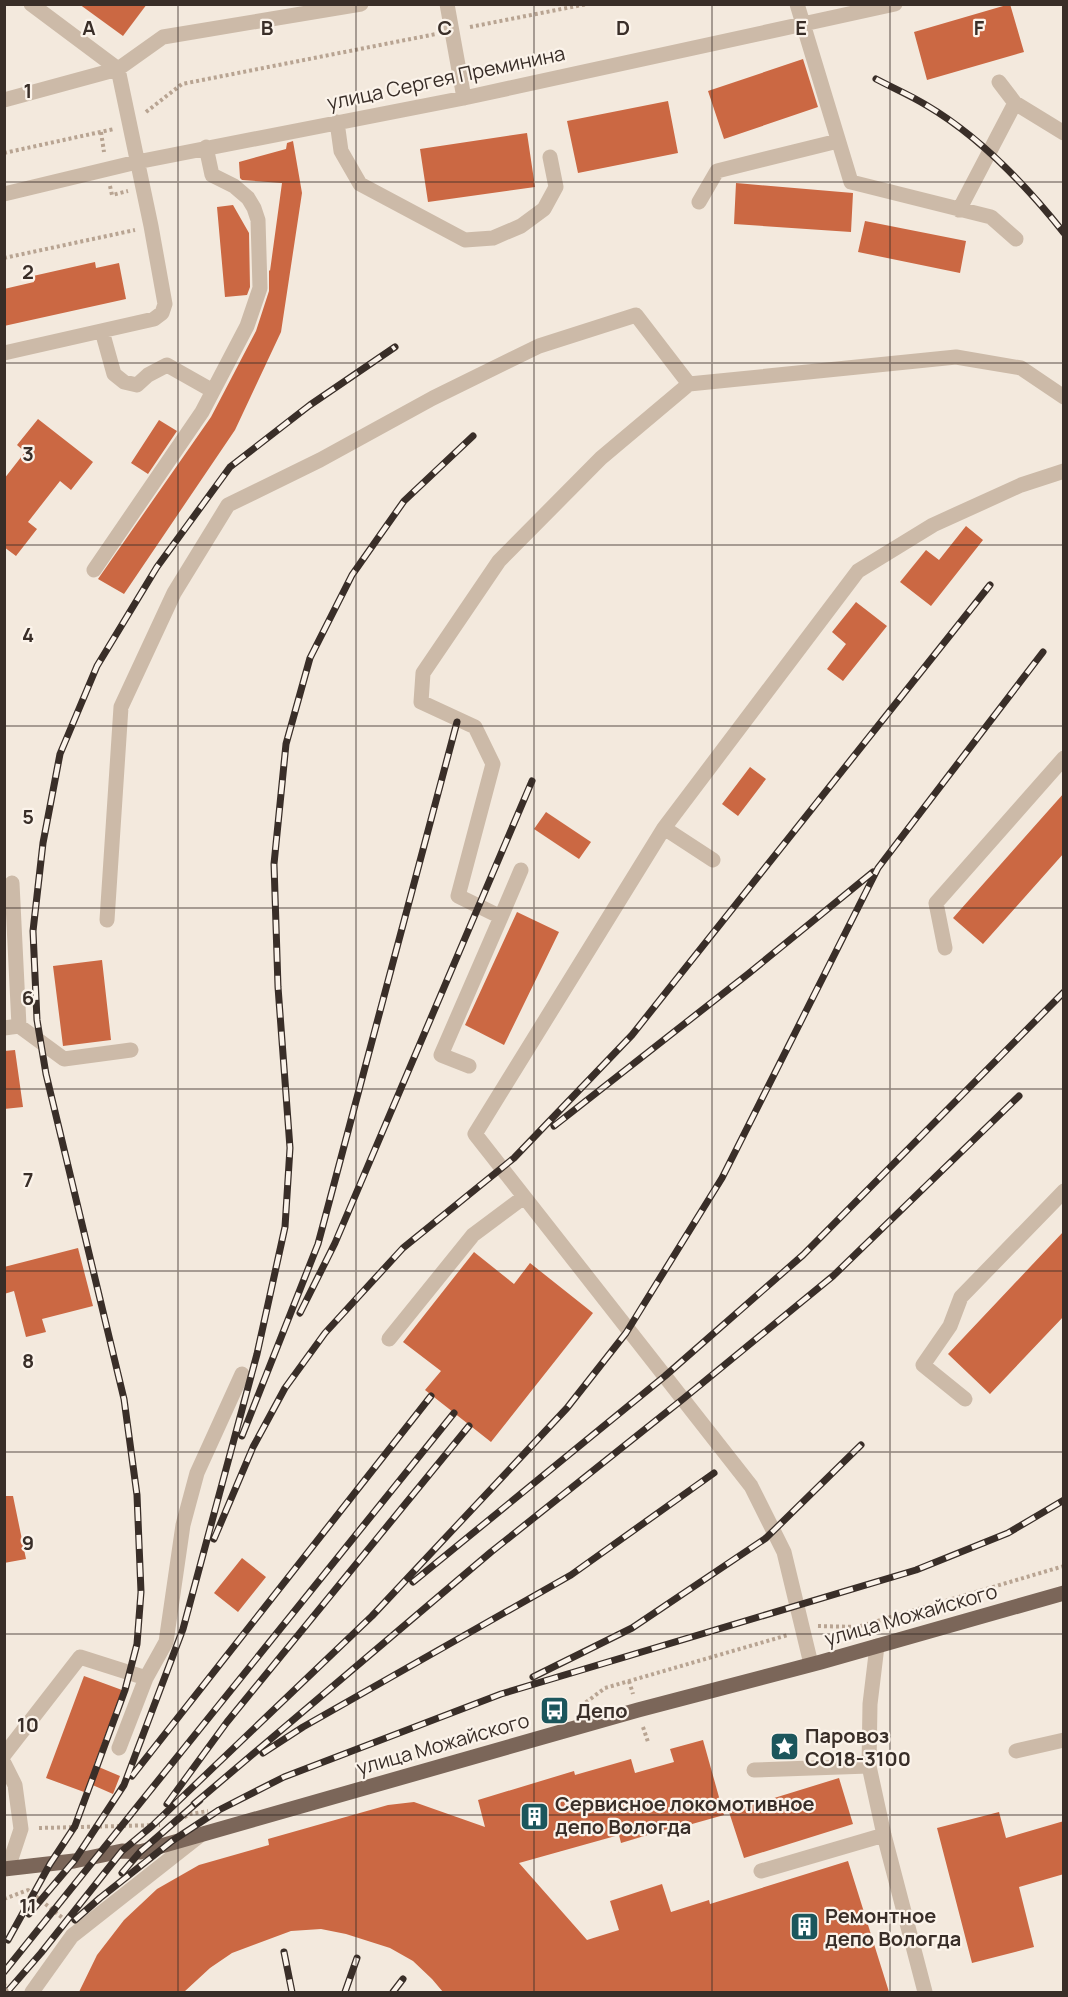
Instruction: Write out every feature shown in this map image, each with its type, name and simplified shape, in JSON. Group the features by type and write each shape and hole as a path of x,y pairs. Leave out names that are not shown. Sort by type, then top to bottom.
{"main road":[{"name":"улица Можайского","path":"6,1869 74,1861 122,1851 140,1852 172,1841 199,1836 638,1710 811,1665 1064,1593"}],"street":[{"path":"4,353 154,319 162,313 165,304 118,69 31,4"},
{"path":"4,100 118,69 163,37 361,4"},
{"path":"447,4 450,31 464,98"},
{"path":"796,4 851,182 991,217 1016,239"},
{"name":"улица Сергея Преминина","path":"4,194 206,147 464,98 895,4"},
{"path":"999,82 1015,103 1064,133"},
{"path":"959,210 1015,103"},
{"path":"336,122 341,151 360,184 465,240 493,238 520,226 544,209 556,187 550,158"},
{"path":"699,202 717,171 838,141"},
{"path":"94,570 202,412 248,326 260,288 258,220 248,198 234,186 212,176 206,147"},
{"path":"107,920 121,707 174,593 228,505 320,460 434,398 539,346 636,315 689,384"},
{"path":"102,331 114,374 124,382 137,385 148,375 166,366 213,391"},
{"path":"501,917 458,896 493,764 475,727 421,702 423,673 499,561 601,458 689,384 956,357 1021,368 1064,396"},
{"path":"811,1665 784,1552 751,1486 475,1134 664,828 858,571 933,525 1022,485 1064,471"},
{"path":"945,948 936,903 1064,758"},
{"path":"664,828 713,860"},
{"path":"469,1066 441,1055 521,870"},
{"path":"12,884 12,1027 64,1059 131,1050"},
{"path":"965,1399 922,1365 950,1326 961,1296 1064,1191"},
{"path":"389,1339 472,1235 524,1197"},
{"path":"120,1748 146,1678 166,1642 183,1525 197,1473 242,1374"},
{"path":"877,1646 870,1704 869,1766 884,1835 925,1992"},
{"path":"4,1755 80,1657 146,1678"},
{"path":"1016,1751 1064,1740"},
{"path":"4,1763 15,1785 21,1829 6,1869"},
{"path":"754,1770 869,1766"},
{"path":"760,1871 884,1835"},
{"path":"32,1992 72,1936 199,1836"}],"path":[{"path":"4,153 129,126 182,84 587,4"},
{"path":"4,258 151,226"},
{"path":"575,1711 606,1688 823,1625 857,1627 1064,1566"},
{"path":"173,1823 190,1814 219,1810"},
{"path":"21,1829 163,1825"},
{"path":"4,1983 7,1992"}],"building":[{"path":"79,4 147,4 123,36"},
{"path":"1010,4 1024,52 927,80 914,32"},
{"path":"803,59 818,107 724,139 708,91"},
{"path":"668,101 678,153 578,173 567,121"},
{"path":"527,133 535,187 428,202 420,149"},
{"path":"293,141 302,193 281,332 235,430 124,594 98,579 211,417 256,331 269,291 269,270 282,183 242,180 239,162 286,149 287,143"},
{"path":"736,183 853,193 851,232 734,224"},
{"path":"233,205 249,233 250,287 247,295 225,297 217,207"},
{"path":"865,221 966,241 960,273 858,252"},
{"path":"95,262 96,268 119,263 126,299 4,326 4,289 34,282 33,276"},
{"path":"38,419 93,462 71,490 60,481 28,522 37,529 16,556 4,547 4,479 25,452 17,445"},
{"path":"159,420 177,431 148,474 131,463"},
{"path":"966,526 983,540 931,606 900,582 926,550 939,560"},
{"path":"856,602 887,626 843,681 827,669 846,644 832,632"},
{"path":"750,767 766,779 738,816 722,804"},
{"path":"1064,793 1064,853 983,944 953,918"},
{"path":"546,812 591,842 579,859 534,829"},
{"path":"517,912 559,932 504,1045 465,1025"},
{"path":"102,960 111,1040 63,1046 53,966"},
{"path":"15,1050 23,1107 4,1109 4,1051"},
{"path":"1064,1231 1064,1316 990,1394 948,1354"},
{"path":"78,1248 93,1306 42,1319 46,1332 26,1337 14,1291 4,1294 4,1267"},
{"path":"474,1252 514,1284 530,1263 593,1313 491,1442 425,1390 441,1371 403,1342"},
{"path":"4,1496 13,1496 26,1559 4,1563"},
{"path":"242,1558 266,1577 238,1612 214,1593"},
{"path":"84,1676 122,1690 94,1765 120,1776 113,1794 88,1783 84,1792 46,1778"},
{"path":"703,1740 724,1815 692,1824 691,1822 621,1843 619,1835 519,1863 587,1940 619,1930 610,1901 662,1884 671,1912 709,1900 710,1904 848,1861 889,1992 443,1992 413,1961 390,1948 346,1934 321,1929 291,1931 232,1953 210,1968 184,1992 79,1992 97,1955 124,1920 157,1889 199,1865 269,1845 268,1839 388,1805 414,1802 485,1827 478,1800 574,1771 575,1775 631,1759 635,1773 674,1762 670,1749"},
{"path":"839,1778 853,1824 744,1858 729,1812"},
{"path":"999,1812 1006,1838 1064,1821 1064,1874 1019,1887 1034,1947 972,1963 937,1828"}],"railway":[{"path":"876,79 946,117 983,146 1017,179 1064,233"},
{"path":"8,1940 50,1864 75,1826 125,1690 137,1644 141,1592 137,1495 124,1399 46,1074 37,1020 33,931 43,843 60,754 97,666 157,567 230,467 310,405 395,347"},
{"path":"29,1914 74,1861 124,1785 183,1629 257,1354 285,1227 290,1148 278,987 274,864 286,744 310,658 352,575 404,501 473,436"},
{"path":"214,1539 253,1447 285,1388 325,1333 403,1248 514,1158 632,1035 990,585"},
{"path":"7,1992 122,1851 152,1826 372,1616 567,1408 626,1333 722,1178 878,868 1043,652"},
{"path":"242,1436 318,1244 457,722"},
{"path":"300,1313 335,1243 532,781"},
{"path":"554,1126 748,974 873,872"},
{"path":"413,1582 665,1376 803,1255 1064,992"},
{"path":"194,1804 491,1552 833,1276 1019,1096"},
{"path":"132,1776 431,1396"},
{"path":"4,1972 454,1413"},
{"path":"167,1804 227,1722 469,1426"},
{"path":"533,1677 632,1628 766,1538 861,1445"},
{"path":"263,1753 303,1727 571,1575 714,1473"},
{"path":"75,1920 172,1841 219,1810 284,1777 501,1694 916,1570 1008,1533 1064,1500"},
{"path":"122,1873 140,1852 200,1800"},
{"path":"284,1952 292,1992"},
{"path":"345,1992 357,1958"},
{"path":"393,1992 403,1979"}],"place":[{"name":"Депо","path":"555,1711"},
{"name":"Паровоз СО18-3100","path":"784,1747"},
{"name":"Сервисное локомотивное депо Вологда","path":"534,1816"},
{"name":"Ремонтное депо Вологда","path":"804,1927"}]}
